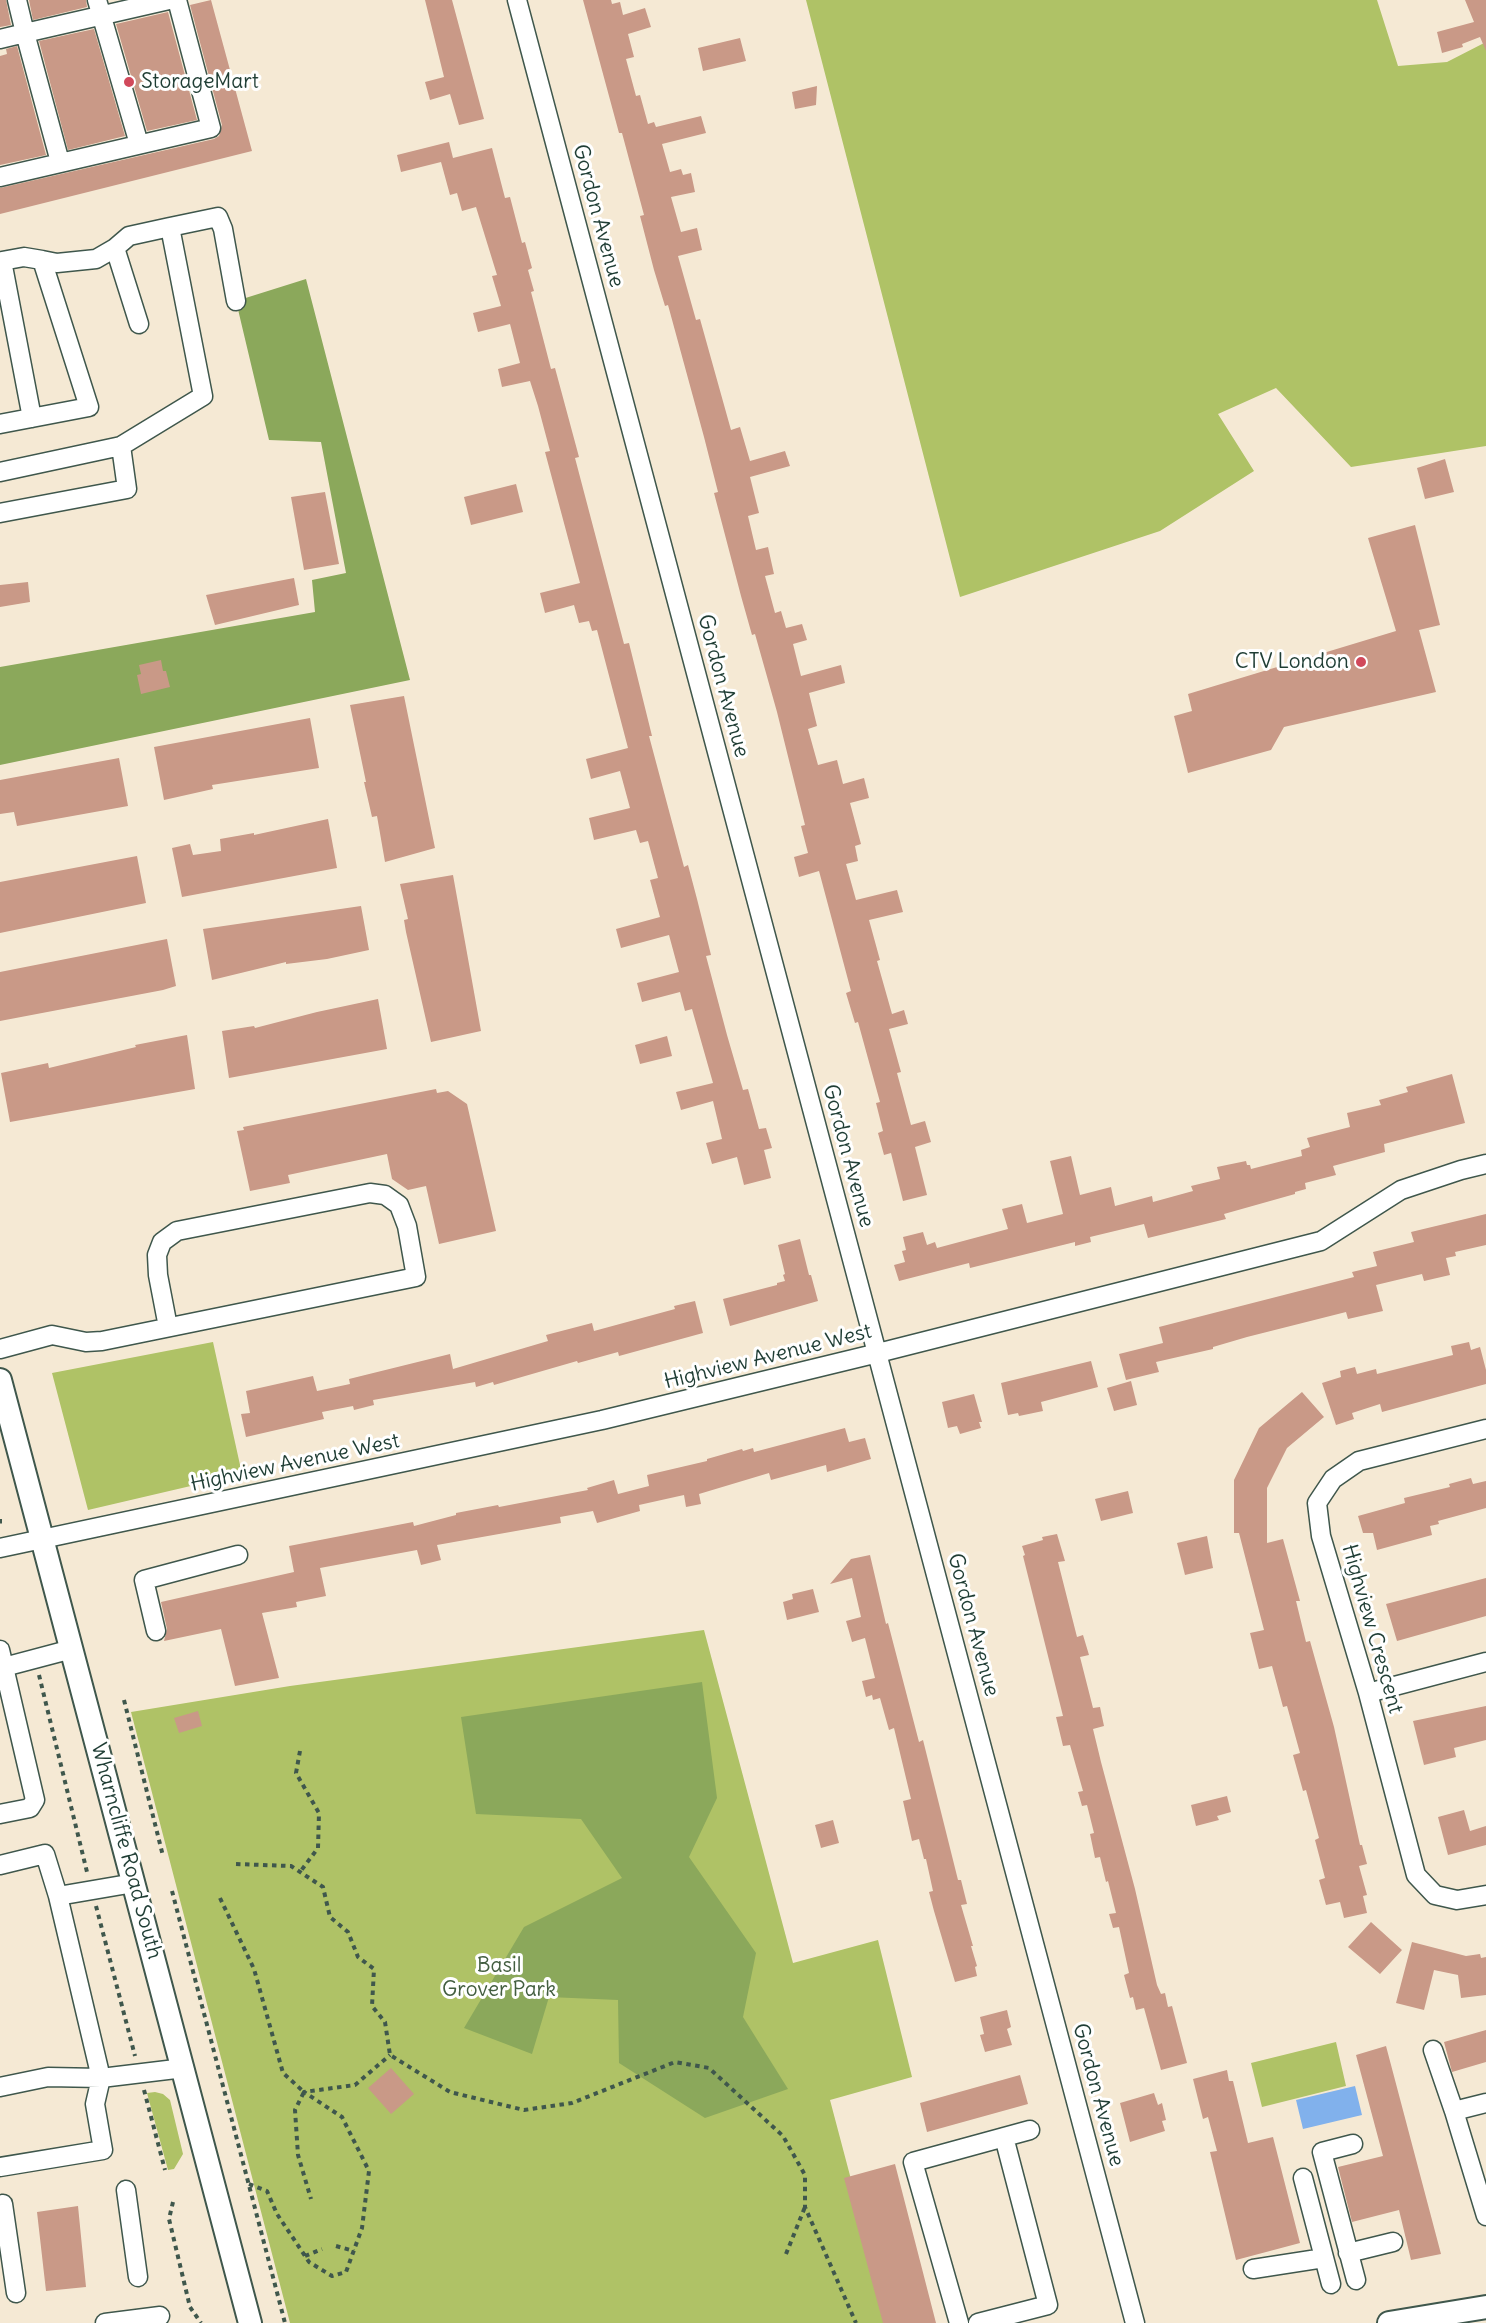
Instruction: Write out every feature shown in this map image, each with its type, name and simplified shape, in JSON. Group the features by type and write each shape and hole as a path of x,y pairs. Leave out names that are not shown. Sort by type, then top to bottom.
{"main road":[{"name":"Wharncliffe Road South","path":"0,1380 250,2323"},
{"path":"1389,2323 1476,2313"}],"street":[{"path":"17,0 60,162"},
{"path":"0,39 100,8 169,0"},
{"path":"0,177 211,128 177,0"},
{"name":"Gordon Avenue","path":"517,0 1136,2323"},
{"path":"100,8 139,144"},
{"path":"32,418 1,260 24,257 57,263 96,259 115,248 129,236 218,218 223,229 236,301"},
{"path":"0,472 121,446 203,396 170,227"},
{"path":"115,248 139,324"},
{"path":"0,424 88,407 42,260"},
{"path":"0,513 127,489 121,446"},
{"name":"Highview Avenue West","path":"0,1548 602,1420 1321,1241 1401,1190 1486,1164"},
{"path":"0,1349 52,1335 86,1342 168,1327 416,1277 407,1226 399,1204 385,1195 370,1193 177,1231 162,1242 157,1255 158,1275 168,1327"},
{"name":"Highview Crescent","path":"1486,1429 1359,1461 1333,1479 1317,1503 1321,1536 1368,1693 1416,1875 1435,1895 1457,1900 1486,1895"},
{"path":"156,1630 144,1580 238,1555"},
{"path":"0,1814 30,1808 35,1800 1,1662 35,1660 72,1649"},
{"path":"1368,1693 1486,1662"},
{"path":"0,1865 45,1854 58,1896 101,2078 95,2104 103,2150 0,2167"},
{"path":"58,1896 134,1883"},
{"path":"1433,2050 1486,2216"},
{"path":"0,2087 48,2077 101,2078 184,2068"},
{"path":"1454,2111 1486,2103"},
{"path":"959,2323 913,2162 1030,2130"},
{"path":"978,2323 1048,2305 1004,2137"},
{"path":"1353,2144 1322,2152 1356,2280"},
{"path":"1303,2178 1331,2284"},
{"path":"126,2190 138,2277"},
{"path":"3,2204 16,2293"},
{"path":"1348,2253 1393,2242"},
{"path":"1253,2269 1324,2258"},
{"path":"105,2323 160,2316"}],"path":[{"path":"0,1519 0,1524"},
{"path":"35,1660 87,1872"},
{"path":"124,1700 164,1857"},
{"path":"300,1751 296,1773 319,1813 318,1848 300,1872"},
{"path":"236,1864 291,1866 323,1887 330,1917 348,1932 358,1957 374,1969 372,2006 385,2022 390,2055 450,2092 524,2110 572,2103 675,2061 709,2068 783,2136 805,2175 805,2207 786,2254"},
{"path":"172,1891 285,2323"},
{"path":"220,1898 254,1969 283,2073 304,2092 342,2117 369,2170 362,2228 346,2272 332,2276 309,2262 277,2214 267,2191 249,2184"},
{"path":"95,1905 136,2062"},
{"path":"304,2092 355,2085 390,2055"},
{"path":"144,2090 165,2170"},
{"path":"304,2092 295,2110 298,2155 311,2199"},
{"path":"172,2202 169,2219 190,2307 201,2323"},
{"path":"805,2207 856,2323"},
{"path":"336,2246 354,2251"},
{"path":"305,2256 322,2249"}],"green space":[{"path":"806,0 1377,0 1398,66 1447,62 1486,42 1486,446 1351,467 1276,388 1218,414 1254,471 1160,531 960,597"},
{"path":"306,279 410,680 0,765 0,667 315,612 312,580 346,573 321,442 269,440 236,301"},
{"path":"213,1342 242,1474 88,1510 52,1373"},
{"name":"Basil Grover Park","path":"704,1630 793,1963 878,1940 912,2077 830,2100 889,2323 290,2323 131,1712 290,1686"},
{"path":"702,1682 717,1798 689,1857 756,1953 743,2017 788,2089 705,2118 619,2063 618,2000 549,1997 532,2054 464,2028 524,1927 622,1878 581,1819 476,1814 461,1717"},
{"path":"1336,2042 1346,2086 1262,2107 1251,2063"},
{"path":"147,2093 163,2094 170,2100 183,2154 174,2169 168,2170"}],"water":[{"path":"1355,2086 1362,2115 1303,2129 1296,2100"}],"building":[{"path":"0,0 6,0 11,25 0,27"},
{"path":"29,0 86,0 87,7 33,20"},
{"path":"211,0 252,151 0,214 0,188 219,136 222,125 190,5"},
{"path":"425,0 452,0 484,119 459,125 450,94 430,100 425,82 444,77"},
{"path":"583,0 611,0 612,4 620,2 623,15 645,8 651,27 628,34 634,57 626,59 636,96 640,95 648,124 654,122 656,127 701,116 706,133 662,144 670,172 681,169 683,175 691,173 695,192 671,197 681,232 697,228 702,250 678,256 696,320 700,319 731,430 740,427 750,461 785,451 790,466 750,477 759,513 748,516 756,550 768,547 774,574 765,576 775,613 781,611 786,628 802,624 807,640 793,644 801,676 841,665 845,683 809,693 817,726 808,729 818,765 837,760 843,784 864,778 869,798 850,803 861,844 855,846 858,861 846,864 856,900 897,890 903,912 869,920 880,960 877,961 892,1014 904,1010 908,1024 889,1029 901,1072 897,1073 911,1125 925,1121 931,1142 915,1147 927,1195 903,1201 891,1153 884,1155 878,1133 883,1131 876,1103 880,1102 858,1022 855,1023 846,993 851,991 819,871 799,877 794,857 808,853 801,826 805,825 777,712 755,634 752,635 714,493 718,492 704,437 668,305 665,306 654,270 640,216 644,215"},
{"path":"1465,0 1486,0 1486,51 1480,37 1462,44 1463,47 1442,53 1437,32 1474,22"},
{"path":"168,12 197,120 147,131 116,24"},
{"path":"94,29 125,136 68,150 39,41"},
{"path":"740,38 746,61 703,71 698,48"},
{"path":"17,46 46,155 0,165 0,56 7,54 6,49"},
{"path":"817,86 816,105 795,109 792,92"},
{"path":"449,142 453,158 492,148 505,198 510,197 522,243 525,242 532,268 528,270 534,291 531,292 551,369 555,368 579,457 575,458 624,644 629,643 652,736 649,736 684,867 688,865 697,899 711,955 706,956 727,1035 743,1090 748,1089 759,1129 766,1128 772,1148 764,1150 771,1178 744,1185 737,1157 712,1164 706,1143 722,1139 713,1101 681,1110 676,1092 713,1083 692,1009 685,1011 680,992 642,1002 637,983 679,972 669,935 621,948 616,929 660,917 650,880 658,878 648,841 640,843 636,830 594,840 589,818 630,808 620,771 591,779 586,759 628,748 597,630 592,631 589,621 579,623 574,605 545,613 540,593 580,583 545,452 550,451 538,406 530,381 502,387 498,369 520,363 510,324 478,332 473,313 501,306 492,276 497,275 476,207 462,211 457,193 450,195 441,162 401,172 397,155"},
{"path":"1445,459 1454,492 1425,499 1417,468"},
{"path":"516,484 523,512 471,525 464,497"},
{"path":"325,492 339,564 304,570 291,497"},
{"name":"CTV London","path":"1415,525 1440,625 1419,630 1436,692 1284,727 1271,750 1188,773 1174,716 1192,711 1188,694 1396,631 1368,538"},
{"path":"294,578 299,605 215,625 206,595"},
{"path":"28,582 30,602 0,607 0,585"},
{"path":"161,660 170,687 141,694 137,675 141,674 139,665"},
{"path":"404,696 435,848 385,862 377,816 372,817 364,782 366,782 350,705"},
{"path":"310,718 319,768 212,785 213,789 164,800 154,747"},
{"path":"119,758 128,806 17,826 14,812 0,814 0,780"},
{"path":"328,819 337,868 182,897 172,848 190,844 193,855 221,851 220,839 254,833 254,835"},
{"path":"137,856 146,903 0,933 0,882"},
{"path":"453,875 481,1031 431,1042 406,932 404,920 408,919 400,884"},
{"path":"361,906 369,950 327,959 286,964 286,962 212,980 203,929"},
{"path":"167,939 176,986 0,1021 0,972"},
{"path":"378,999 387,1049 229,1078 222,1031 254,1026 255,1028"},
{"path":"187,1035 195,1089 10,1122 1,1073 48,1063 49,1068 136,1047 135,1045"},
{"path":"667,1036 672,1056 640,1064 635,1045"},
{"path":"1452,1074 1465,1123 1384,1144 1385,1152 1333,1166 1336,1175 1305,1183 1306,1189 1295,1192 1295,1194 1224,1214 1226,1219 1148,1238 1144,1224 1090,1237 1091,1242 1075,1246 1075,1242 970,1268 969,1263 899,1281 894,1265 905,1262 902,1251 906,1250 903,1237 923,1232 927,1245 935,1242 937,1248 1008,1229 1002,1209 1022,1204 1027,1223 1063,1214 1050,1161 1071,1156 1080,1195 1111,1187 1115,1206 1152,1196 1153,1202 1193,1191 1191,1186 1220,1179 1217,1167 1246,1161 1251,1169 1302,1156 1301,1150 1310,1147 1307,1138 1350,1127 1347,1113 1381,1105 1379,1100 1408,1092 1406,1087"},
{"path":"436,1089 437,1093 448,1091 467,1104 496,1231 439,1244 426,1186 408,1190 392,1179 387,1154 288,1175 290,1183 250,1191 237,1131 244,1130 243,1127"},
{"path":"1486,1214 1486,1245 1455,1252 1456,1256 1446,1258 1450,1275 1424,1281 1422,1274 1376,1285 1383,1311 1348,1319 1346,1312 1247,1337 1213,1347 1213,1349 1156,1362 1159,1372 1126,1380 1119,1354 1163,1343 1159,1327 1354,1277 1352,1272 1377,1266 1373,1252 1414,1242 1411,1232"},
{"path":"800,1239 818,1301 730,1326 723,1299 785,1281 778,1245"},
{"path":"695,1301 703,1333 619,1356 618,1352 578,1363 577,1361 494,1385 493,1382 476,1387 475,1382 373,1400 374,1405 354,1410 353,1406 322,1412 324,1419 246,1437 241,1414 250,1413 246,1391 313,1376 317,1391 350,1384 349,1379 450,1354 453,1369 548,1341 546,1335 592,1323 594,1331 675,1309 674,1306"},
{"path":"1469,1342 1471,1350 1480,1347 1486,1370 1486,1384 1382,1412 1380,1404 1352,1413 1354,1419 1336,1425 1322,1383 1341,1377 1340,1371 1355,1367 1357,1374 1376,1369 1377,1374 1453,1355 1451,1346"},
{"path":"1091,1361 1098,1387 1041,1402 1043,1411 1019,1416 1018,1413 1008,1415 1001,1383"},
{"path":"1131,1381 1137,1405 1114,1411 1107,1388"},
{"path":"1302,1392 1324,1417 1287,1448 1267,1488 1267,1543 1283,1539 1300,1601 1296,1601 1306,1642 1310,1641 1334,1727 1360,1845 1362,1845 1367,1864 1359,1866 1367,1895 1363,1896 1367,1913 1344,1918 1340,1902 1326,1905 1319,1880 1325,1878 1315,1840 1319,1838 1306,1790 1303,1791 1293,1755 1300,1753 1287,1706 1283,1707 1272,1666 1259,1669 1250,1633 1264,1630 1239,1533 1234,1533 1234,1480 1259,1428"},
{"path":"974,1394 982,1422 979,1422 981,1428 960,1434 957,1426 948,1428 942,1402"},
{"path":"845,1428 849,1442 865,1438 871,1459 827,1472 826,1465 771,1480 769,1473 699,1494 701,1504 686,1507 684,1495 639,1505 640,1511 597,1523 593,1511 560,1517 561,1523 437,1545 441,1560 421,1565 417,1550 320,1568 326,1596 296,1602 297,1607 262,1613 279,1678 235,1686 221,1629 164,1641 167,1629 161,1602 294,1572 289,1546 413,1522 414,1526 456,1515 456,1513 588,1490 587,1488 614,1480 618,1494 649,1486 647,1475 707,1461 707,1459 742,1449 743,1451 753,1448 754,1452"},
{"path":"1471,1478 1473,1484 1486,1481 1486,1508 1438,1521 1439,1524 1430,1526 1432,1535 1377,1550 1373,1533 1363,1533 1358,1516 1405,1503 1404,1498 1450,1487 1449,1484"},
{"path":"1128,1491 1133,1513 1101,1521 1095,1499"},
{"path":"1057,1534 1065,1561 1058,1562 1077,1637 1083,1635 1089,1655 1080,1657 1093,1708 1100,1707 1104,1726 1093,1729 1101,1762 1135,1889 1157,1985 1161,1994 1165,1993 1168,2007 1172,2006 1187,2063 1161,2070 1144,2008 1136,2010 1133,1997 1130,1998 1124,1975 1129,1973 1119,1927 1113,1928 1109,1914 1116,1913 1100,1857 1095,1858 1090,1834 1094,1833 1087,1805 1082,1806 1078,1792 1083,1791 1070,1745 1063,1746 1056,1717 1063,1716 1023,1556 1025,1555 1022,1546 1043,1540 1042,1537"},
{"path":"1207,1536 1213,1568 1185,1575 1177,1543"},
{"path":"870,1555 886,1624 888,1623 919,1742 923,1740 958,1880 961,1880 967,1904 961,1905 973,1946 971,1946 977,1966 975,1967 977,1976 955,1982 929,1892 933,1891 926,1859 924,1859 919,1839 912,1841 903,1801 911,1799 894,1728 889,1730 880,1698 873,1700 872,1695 866,1697 862,1681 875,1678 865,1638 852,1642 846,1621 861,1617 852,1578 830,1584 851,1559"},
{"path":"1486,1578 1486,1616 1397,1641 1386,1604"},
{"path":"813,1589 819,1612 787,1620 783,1602 793,1599 792,1594"},
{"path":"1486,1706 1486,1740 1454,1748 1456,1757 1424,1765 1413,1721"},
{"path":"198,1711 202,1726 179,1733 174,1718"},
{"path":"1227,1796 1231,1812 1217,1816 1219,1820 1196,1826 1191,1805"},
{"path":"1464,1810 1470,1831 1486,1826 1486,1845 1448,1855 1438,1817"},
{"path":"833,1820 839,1843 821,1848 815,1825"},
{"path":"1371,1922 1402,1950 1380,1974 1348,1947"},
{"path":"1412,1942 1466,1956 1480,1954 1481,1958 1486,1957 1486,1995 1461,1998 1458,1975 1434,1970 1424,2010 1396,2003"},
{"path":"1007,2010 1011,2027 1007,2029 1012,2045 985,2052 980,2035 984,2034 980,2017"},
{"path":"1486,2030 1486,2062 1452,2072 1444,2042"},
{"path":"1386,2046 1441,2254 1411,2260 1399,2210 1352,2222 1338,2167 1383,2156 1356,2055"},
{"path":"391,2068 414,2094 391,2114 368,2088"},
{"path":"1227,2070 1229,2081 1233,2081 1248,2143 1273,2137 1300,2243 1236,2260 1210,2152 1217,2151 1208,2117 1203,2119 1193,2079"},
{"path":"1020,2075 1028,2104 927,2132 920,2103"},
{"path":"1154,2093 1158,2105 1162,2103 1166,2120 1162,2121 1165,2131 1130,2142 1120,2103"},
{"path":"895,2164 936,2323 883,2323 844,2178"},
{"path":"78,2206 86,2287 46,2291 37,2212"}],"place":[{"name":"StorageMart","path":"129,82"},
{"name":"CTV London","path":"1361,662"}]}
